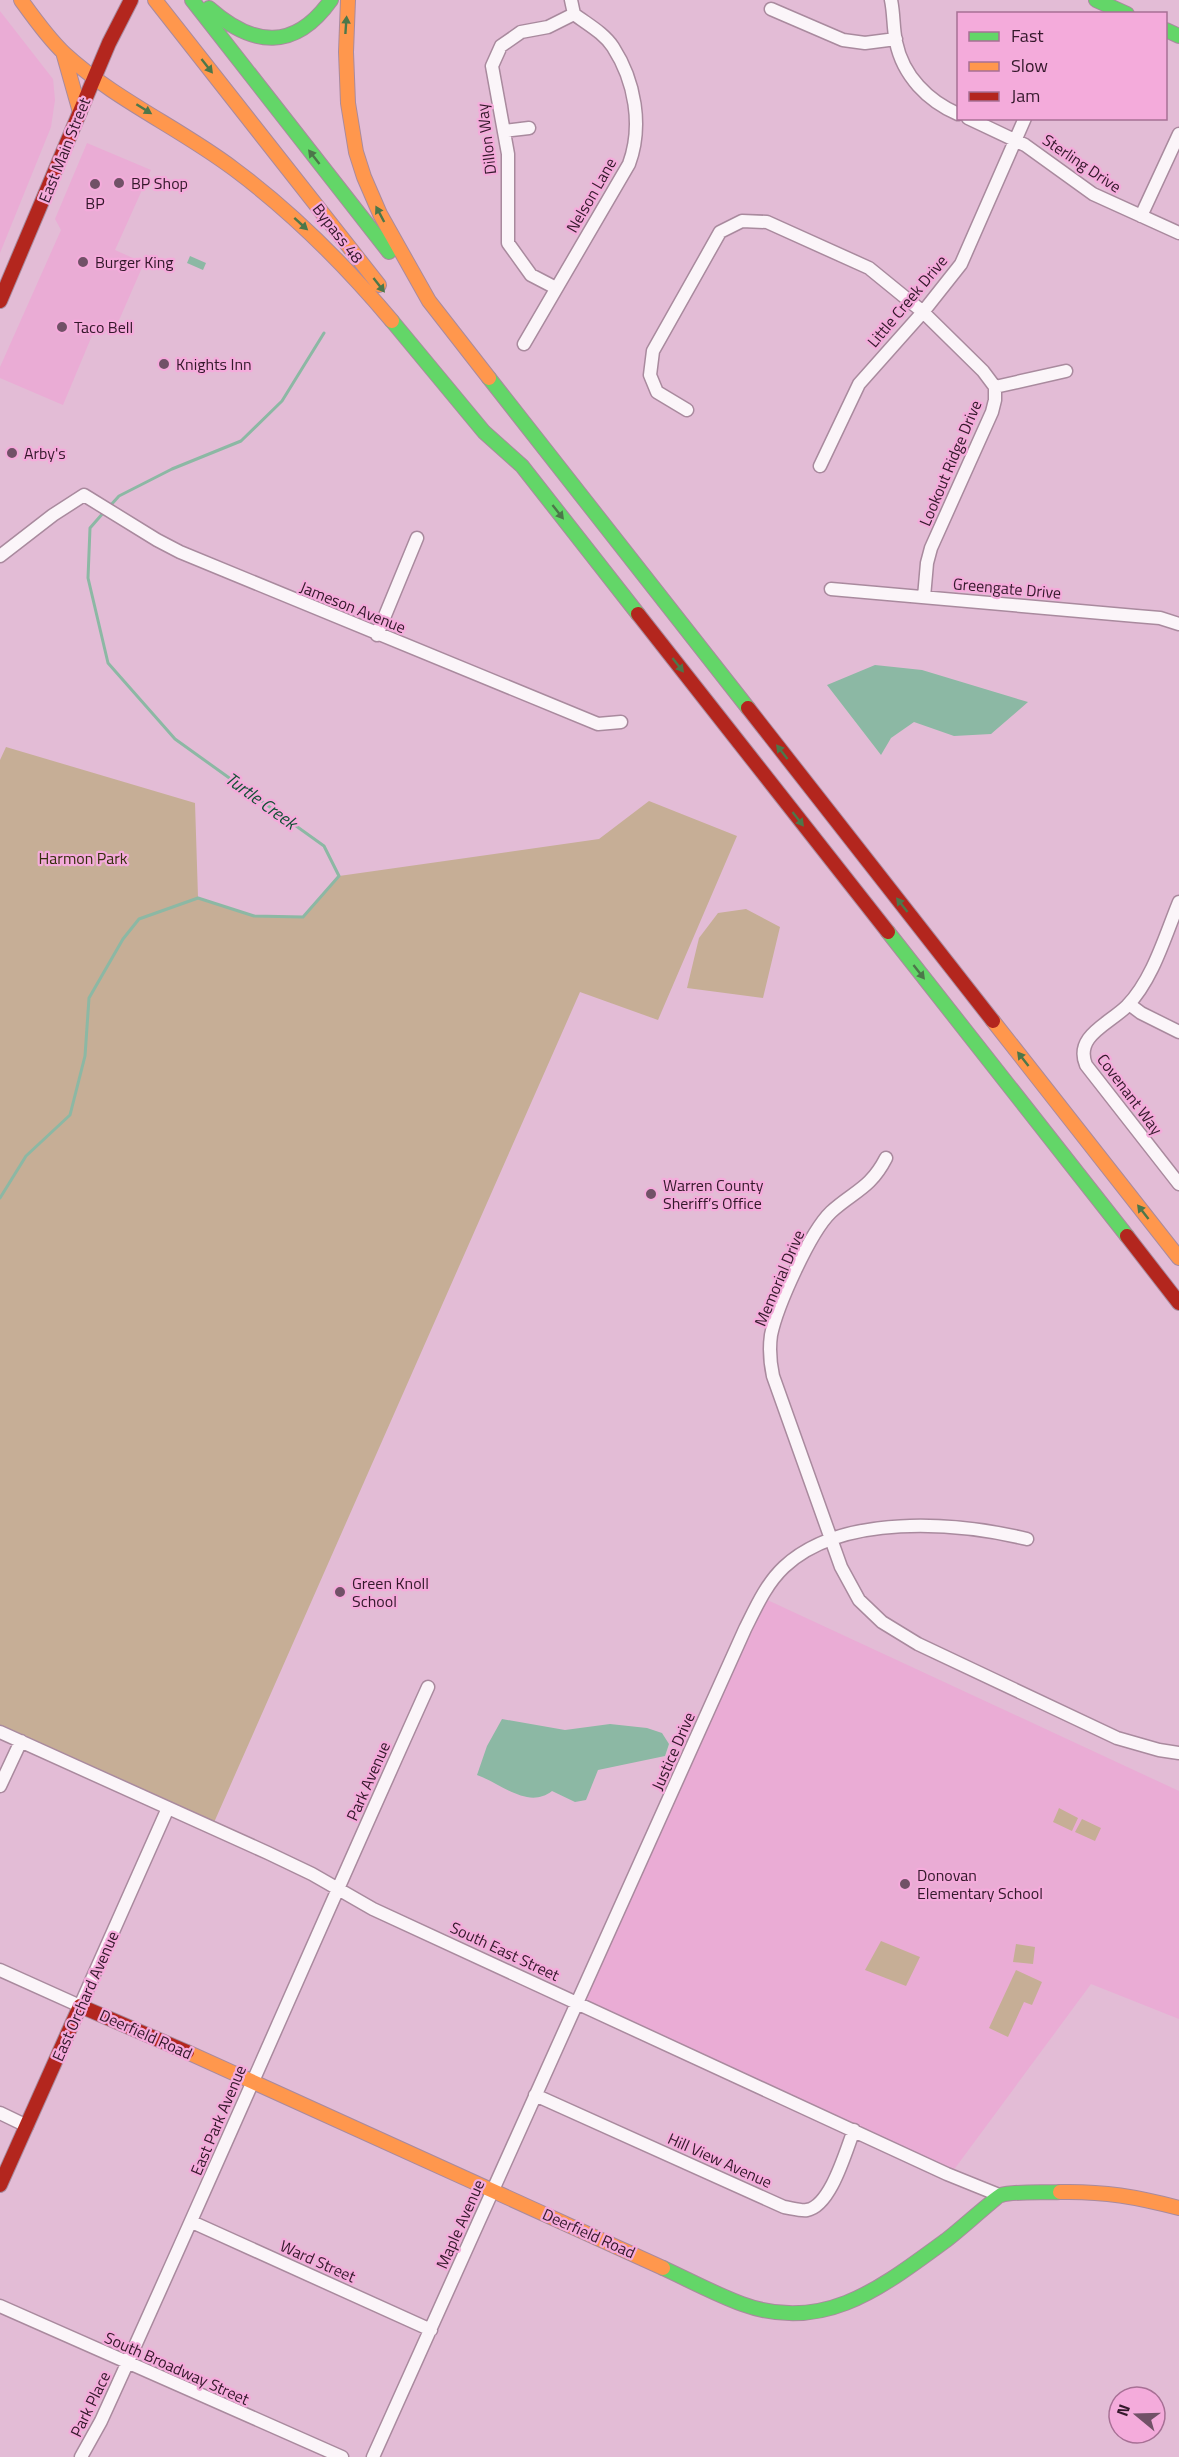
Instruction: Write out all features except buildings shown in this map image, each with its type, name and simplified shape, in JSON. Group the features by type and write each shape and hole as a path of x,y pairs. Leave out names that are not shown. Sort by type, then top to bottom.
{"main road":[{"path":"21,0 63,52 94,78 234,169 317,239 354,276 484,432 522,466 1179,1303"},
{"name":"East Main Street","path":"0,301 94,78 130,0"},
{"name":"Bypass 48","path":"155,0 522,466"},
{"name":"Bypass 48","path":"192,0 429,301"},
{"path":"198,0 231,27 254,37 269,38 284,37 308,28 331,0"},
{"path":"348,0 344,64 347,110 352,139 372,199 429,301 1179,1258"},
{"path":"1096,0 1123,12"},
{"path":"63,52 80,112"},
{"name":"Deerfield Road","path":"80,2006 743,2304 770,2312 791,2314 825,2312 867,2295 972,2222 999,2195"},
{"name":"East Orchard Avenue","path":"0,2184 80,2006"},
{"path":"999,2195 1094,2191 1134,2197 1179,2208"}],"street":[{"path":"571,0 574,14"},
{"path":"901,0 892,6 896,39 902,60 916,84 937,103 957,113"},
{"path":"771,9 843,40 865,43 896,39"},
{"name":"Dillon Way","path":"556,288 531,275 516,258 508,243 508,154 492,66 501,46 521,32 548,27 574,14"},
{"name":"Nelson Lane","path":"524,344 629,164 634,150 636,108 632,88 613,47 602,34 574,14"},
{"name":"Sterling Drive","path":"972,120 1037,152 1094,194 1179,233"},
{"name":"Little Creek Drive","path":"820,466 845,409 859,384 923,312 961,264 1024,120"},
{"path":"504,131 529,128"},
{"path":"1141,216 1179,134"},
{"name":"Lookout Ridge Drive","path":"687,410 657,392 650,375 653,351 720,232 742,221 767,222 869,268 923,312 983,370 995,387 996,400 992,412 931,548 927,563 924,597"},
{"path":"995,387 1066,371"},
{"name":"Jameson Avenue","path":"0,556 53,514 84,495 180,552 376,635 598,724 621,722"},
{"path":"376,635 417,538"},
{"name":"Greengate Drive","path":"831,589 1152,617 1179,624"},
{"path":"1179,902 1142,986 1128,1004 1141,1014 1179,1032"},
{"name":"Covenant Way","path":"1128,1004 1089,1038 1082,1049 1086,1065 1179,1184"},
{"name":"Memorial Drive","path":"831,1538 773,1376 770,1362 771,1341 776,1320 789,1287 821,1223 842,1203 865,1188 875,1178 886,1158"},
{"name":"Justice Drive","path":"577,2003 761,1597 773,1579 793,1559 831,1538 866,1531 910,1527 976,1530 1027,1539"},
{"path":"831,1538 841,1567 859,1599 882,1622 918,1644 1117,1738 1179,1753"},
{"name":"Park Avenue","path":"338,1889 428,1687"},
{"name":"South East Street","path":"0,1732 268,1852 373,1909 999,2195"},
{"path":"0,1786 21,1741"},
{"name":"East Orchard Avenue","path":"80,2006 168,1808"},
{"name":"East Park Avenue","path":"127,2364 338,1889"},
{"name":"Deerfield Road","path":"0,1970 80,2006"},
{"name":"Maple Avenue","path":"373,2457 577,2003"},
{"name":"Hill View Avenue","path":"535,2095 784,2207 808,2210 818,2204 830,2191 854,2130"},
{"path":"0,2113 27,2126"},
{"name":"Ward Street","path":"192,2222 431,2331"},
{"name":"South Broadway Street","path":"0,2306 342,2457"},
{"name":"Park Place","path":"81,2457 88,2447 127,2364"}],"shaded area":[{"path":"0,11 53,79 55,100 51,127 0,253"},
{"path":"87,143 151,170 115,250 144,263 113,334 96,326 63,405 0,378 0,367 61,230 55,219"},
{"path":"190,256 206,263 203,270 187,263"},
{"path":"875,665 922,670 1028,702 991,734 954,736 914,722 891,738 881,755 827,685"},
{"name":"Donovan Elementary School","path":"761,1597 1179,1791 1179,2019 1091,1984 950,2175 577,2003"},
{"path":"502,1719 565,1730 610,1724 647,1728 662,1733 669,1744 665,1756 598,1770 586,1800 575,1802 552,1791 533,1798 514,1793 477,1775 487,1746"}],"green space":[{"name":"Harmon Park","path":"6,747 195,803 198,897 254,916 303,917 339,876 599,839 649,801 737,836 658,1020 580,992 212,1827 0,1732 0,760"},
{"path":"746,909 780,927 763,998 687,988 699,938 718,913"},
{"path":"1059,1808 1078,1818 1072,1831 1053,1822"},
{"path":"1082,1819 1101,1828 1095,1841 1075,1832"},
{"path":"881,1941 920,1957 906,1986 865,1970"},
{"path":"1016,1944 1035,1947 1033,1964 1013,1962"},
{"path":"1016,1970 1042,1982 1032,2005 1024,2002 1008,2037 989,2028"}],"waterway":[{"name":"Turtle Creek","path":"109,507 119,496 172,469 241,441 282,401 324,333"},
{"name":"Turtle Creek","path":"0,1198 26,1156 70,1115 85,1056 89,998 123,939 139,919 198,898 254,916 303,917 339,876 324,846 175,739 108,663 88,578 90,528 104,512"}],"traffic: fast":[{"path":"192,0 389,252"},
{"path":"209,8 225,21 242,30 257,36 273,38 288,35 303,28 317,17 331,0"},
{"path":"1096,0 1123,12"},
{"path":"1167,30 1179,36"},
{"path":"392,321 484,432 522,466 638,614"},
{"path":"489,378 748,708"},
{"path":"888,932 1127,1236"},
{"path":"663,2268 732,2300 772,2312 799,2313 826,2309 851,2301 875,2289 950,2237 1001,2195 1060,2192"}],"traffic: slow":[{"path":"21,0 52,41 84,70 126,100 213,154 277,203 337,260 392,321"},
{"path":"155,0 379,285"},
{"path":"348,0 346,52 348,103 356,152 364,177 380,214 429,301 489,378"},
{"path":"63,52 80,112"},
{"path":"993,1021 1179,1258"},
{"path":"187,2052 663,2268"},
{"path":"1060,2192 1120,2196 1179,2208"}],"traffic: jam":[{"path":"0,301 109,43 131,0"},
{"path":"638,614 888,932"},
{"path":"748,708 993,1021"},
{"path":"1127,1236 1179,1303"},
{"path":"0,2185 80,2006 187,2052"}],"place":[{"name":"BP Shop","path":"119,183"},
{"name":"BP","path":"95,184"},
{"name":"Burger King","path":"83,262"},
{"name":"Taco Bell","path":"62,327"},
{"name":"Knights Inn","path":"164,364"},
{"name":"Arby's","path":"12,453"},
{"name":"Warren County Sheriff’s Office","path":"651,1194"},
{"name":"Green Knoll School","path":"340,1592"},
{"name":"Donovan Elementary School","path":"905,1884"}]}
